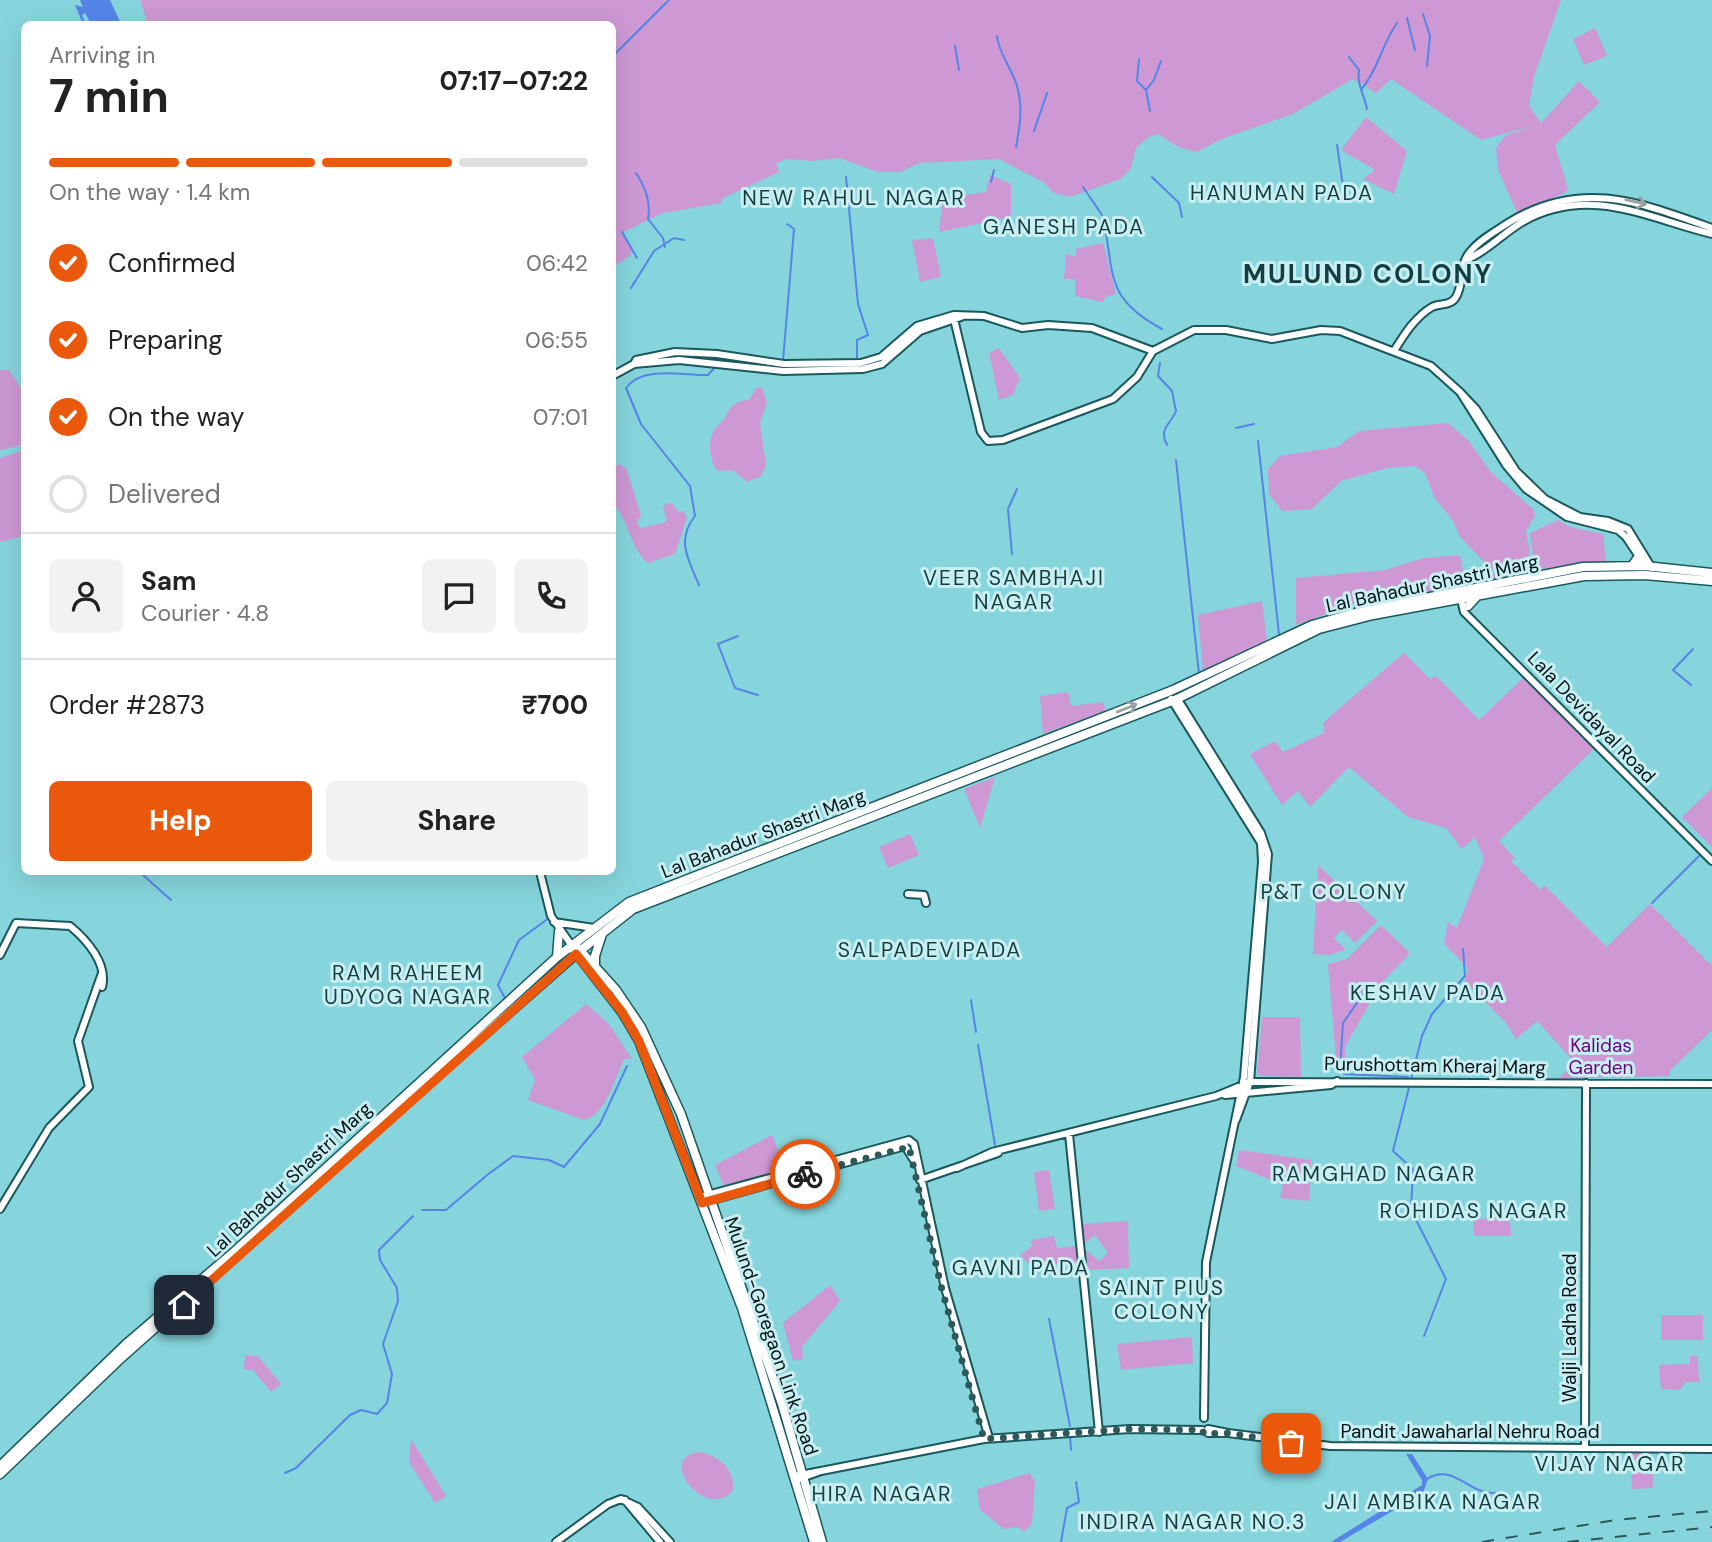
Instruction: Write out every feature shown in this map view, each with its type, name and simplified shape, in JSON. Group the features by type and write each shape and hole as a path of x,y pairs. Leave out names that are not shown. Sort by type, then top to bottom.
{"main road":[{"path":"1632,566 1639,556"},
{"name":"Lal Bahadur Shastri Marg","path":"0,1474 118,1360 629,902 663,893 1177,702 1189,693 1319,629 1583,568 1632,566 1712,581"},
{"name":"Lal Bahadur Shastri Marg","path":"663,893 1170,691 1312,625 1369,609 1477,596 1584,576 1651,571 1712,573"},
{"path":"557,957 559,930"},
{"path":"595,966 598,930"},
{"name":"Lal Bahadur Shastri Marg","path":"0,1466 125,1344 235,1251 365,1130 509,1005 557,957 576,950"},
{"name":"Mulund-Goregaon Link Road","path":"576,950 595,966 639,1041 705,1199 742,1299 799,1477"},
{"name":"Mulund-Goregaon Link Road","path":"576,950 609,989"},
{"path":"799,1477 814,1542"},
{"path":"799,1477 822,1542"},
{"path":"805,1542 810,1530"}],"street":[{"path":"1394,351 1408,329 1428,310 1451,303 1457,296 1469,252 1517,218 1555,202 1577,198 1634,201 1712,228"},
{"path":"1466,260 1526,220 1579,205 1608,205 1712,234"},
{"path":"616,374 634,364 718,358 783,372 882,364 920,331 963,316 984,316 1022,328 1048,325 1092,328 1138,343 1153,351"},
{"path":"954,317 981,432 988,441 1003,440 1113,399 1137,377 1153,351 1194,330 1226,330 1272,339 1321,330 1340,331 1431,366 1461,394 1506,465 1527,489 1559,513 1618,530 1651,571"},
{"path":"1588,521 1608,521 1628,529 1651,571"},
{"name":"Lala Devidayal Road","path":"1463,597 1464,612 1712,861"},
{"path":"799,1477 987,1438 1205,1430 1206,1262 1243,1089 1259,917 1261,843 1170,691"},
{"path":"1177,702 1218,770 1261,833 1268,854 1250,1082 1243,1089"},
{"path":"541,875 554,922 576,950"},
{"path":"908,894 924,895 926,903"},
{"path":"554,922 598,930"},
{"path":"0,955 16,923 54,924 74,929 99,958 104,978 78,1041 89,1087 50,1128 0,1209"},
{"path":"1266,1081 1266,1089"},
{"name":"Purushottam Kheraj Marg","path":"1250,1082 1712,1084"},
{"path":"919,1176 937,1173 1000,1152 1243,1089 1331,1085 1337,1082"},
{"name":"Walji Ladha Road","path":"1585,1448 1586,1083"},
{"path":"1069,1134 1099,1432"},
{"path":"705,1199 905,1146 915,1157 942,1281 987,1438"},
{"name":"Pandit Jawaharlal Nehru Road","path":"1205,1430 1330,1446 1712,1449"},
{"path":"625,1500 660,1542"},
{"path":"556,1542 608,1504 625,1500 638,1507 670,1542"}],"green space":[{"path":"140,0 1561,0 1534,77 1529,106 1541,123 1579,81 1600,102 1555,145 1568,189 1563,194 1517,212 1498,170 1496,148 1505,136 1530,127 1481,140 1391,79 1376,93 1353,79 1293,114 1224,138 1196,152 1178,147 1158,134 1147,138 1136,148 1131,168 1121,179 1070,197 1054,193 1043,182 999,159 920,163 900,172 878,172 839,158 812,161 788,159 776,163 779,172 721,199 722,203 663,213 621,233 632,249 631,255 616,265 616,21 147,21"},
{"path":"1595,28 1607,56 1584,65 1573,39"},
{"path":"1366,117 1407,151 1394,194 1363,179 1375,170 1341,150"},
{"path":"990,175 1011,184 1011,217 939,232 943,198 986,192"},
{"path":"933,238 941,277 920,282 912,240"},
{"path":"1103,243 1116,294 1105,297 1103,302 1075,296 1075,279 1064,279 1066,254 1076,257 1076,249"},
{"path":"999,348 1020,378 1013,395 999,400 989,353"},
{"path":"0,370 9,370 21,387 21,446 0,450"},
{"path":"757,387 762,388 767,402 760,423 766,465 761,476 747,482 733,470 717,471 712,461 710,444 713,433 731,408 740,401 749,400"},
{"path":"1448,423 1469,441 1490,471 1534,510 1535,516 1526,531 1530,553 1520,567 1534,564 1530,533 1558,520 1570,527 1603,534 1606,561 1534,570 1479,582 1483,576 1507,570 1491,569 1460,537 1453,521 1434,497 1425,473 1415,466 1387,468 1341,481 1312,509 1282,511 1269,494 1268,469 1280,456 1337,447 1359,431"},
{"path":"21,451 21,537 0,542 0,458"},
{"path":"619,464 626,468 641,515 637,522 640,528 664,523 667,520 663,508 666,504 672,503 678,512 683,511 687,517 675,554 648,563 642,557 616,508 616,466"},
{"path":"1460,555 1465,585 1356,603 1296,625 1296,578 1385,570 1424,558"},
{"path":"1262,601 1267,641 1203,671 1198,615"},
{"name":"Kalidas Garden","path":"1404,653 1430,679 1436,676 1479,720 1524,677 1595,748 1499,841 1515,858 1511,861 1540,890 1544,885 1607,947 1650,904 1712,966 1712,1030 1670,1071 1670,1076 1558,1079 1575,1063 1537,1021 1516,1039 1506,1023 1465,981 1468,968 1444,944 1448,922 1457,928 1484,859 1475,837 1462,849 1446,828 1408,817 1349,767 1310,807 1298,791 1282,805 1250,754 1275,741 1283,752 1324,733 1324,723 1328,718"},
{"path":"1068,692 1071,706 1104,702 1105,711 1043,734 1040,696"},
{"path":"995,777 980,828 964,789"},
{"path":"1712,788 1712,847 1682,817"},
{"path":"910,834 919,855 888,868 879,847"},
{"path":"1318,865 1377,921 1355,943 1342,930 1334,938 1346,950 1329,955 1313,954"},
{"path":"1381,925 1409,952 1408,956 1381,983 1345,1047 1345,1072 1337,1071 1328,964 1347,959"},
{"path":"586,1004 608,1023 632,1059 624,1059 604,1104 592,1117 584,1120 528,1100 535,1080 522,1057"},
{"path":"1262,1017 1300,1017 1301,1077 1261,1076 1257,1073"},
{"path":"772,1135 786,1169 724,1186 715,1165"},
{"path":"1239,1150 1311,1160 1309,1201 1280,1198 1283,1185 1236,1166"},
{"path":"1049,1170 1055,1209 1039,1211 1034,1172"},
{"path":"1510,1218 1511,1236 1474,1236 1473,1219"},
{"path":"1128,1221 1129,1268 1087,1270 1086,1250 1099,1261 1108,1253 1095,1235 1084,1244 1083,1224"},
{"path":"1054,1236 1057,1248 1077,1246 1078,1263 1030,1265 1020,1255 1032,1246 1031,1240"},
{"path":"830,1285 840,1301 802,1347 803,1359 793,1361 783,1323"},
{"path":"1661,1315 1703,1315 1703,1340 1661,1340"},
{"path":"1192,1337 1193,1363 1121,1370 1117,1344"},
{"path":"245,1355 258,1356 281,1384 271,1392 253,1370 244,1369"},
{"path":"1690,1356 1698,1356 1699,1382 1686,1382 1680,1390 1661,1389 1659,1365 1690,1364"},
{"path":"411,1439 446,1496 435,1503 409,1462"},
{"path":"699,1452 719,1460 728,1470 733,1490 723,1498 711,1499 699,1494 683,1475 682,1465 687,1457"},
{"path":"1631,1452 1652,1452 1653,1488 1632,1489"},
{"path":"1029,1473 1035,1481 1032,1524 1024,1532 1018,1527 1004,1529 980,1510 977,1489"}],"water":[{"path":"80,0 110,0 120,21 89,21 85,13 82,15 85,21 82,21 75,5 83,7"},
{"path":"1406,1454 1412,1454 1428,1479 1423,1493 1340,1542 1331,1542 1422,1485 1422,1480"}],"waterway":[{"path":"616,53 669,0"},
{"path":"1423,14 1430,36 1427,66"},
{"path":"1407,18 1415,50"},
{"path":"1361,90 1397,23"},
{"path":"997,36 1019,94 1020,116 1016,147"},
{"path":"955,46 959,70"},
{"path":"1349,57 1359,70 1367,109"},
{"path":"1139,59 1137,81 1146,90 1150,111"},
{"path":"1146,90 1154,80 1161,61"},
{"path":"1034,131 1047,93"},
{"path":"1337,145 1344,193"},
{"path":"991,182 994,170"},
{"path":"636,173 647,196 648,219 663,238 665,247"},
{"path":"846,177 858,304 868,335 857,340 857,358"},
{"path":"1152,177 1179,203 1182,217"},
{"path":"1083,187 1102,215"},
{"path":"1104,221 1112,271 1122,296 1144,318 1162,329"},
{"path":"783,361 794,229 787,224"},
{"path":"622,232 637,258"},
{"path":"631,288 654,251 674,238 684,240"},
{"path":"1160,363 1158,376 1172,391 1176,411 1165,431 1167,445"},
{"path":"699,585 685,542 689,525 695,516 690,486 641,424 626,388 642,376 664,373 708,375 715,367"},
{"path":"1236,428 1254,424"},
{"path":"1258,441 1279,634"},
{"path":"1176,460 1199,674"},
{"path":"1012,554 1008,509 1017,489"},
{"path":"738,636 718,644 735,688 758,695"},
{"path":"1691,685 1673,670 1693,649"},
{"path":"1652,903 1699,856"},
{"path":"143,875 171,900"},
{"path":"506,1000 498,985 519,940 549,918"},
{"path":"1424,1336 1446,1279 1411,1210 1413,1169 1393,1151 1422,1036 1432,1014 1465,976 1463,949"},
{"path":"1370,984 1343,1023 1340,1069 1344,1074 1408,1077"},
{"path":"971,1000 976,1032"},
{"path":"978,1045 995,1145"},
{"path":"487,1175 513,1156 549,1160 564,1167 600,1124 627,1066"},
{"path":"422,1210 446,1210 486,1176"},
{"path":"285,1473 296,1468 350,1415 361,1410 377,1414 387,1403 392,1374 383,1344 398,1301 397,1288 380,1260 379,1250 413,1216"},
{"path":"1049,1319 1070,1426"},
{"path":"1070,1436 1071,1450"},
{"path":"1427,1479 1445,1474 1477,1489 1495,1493"},
{"path":"1061,1542 1067,1508 1079,1502 1076,1482"}],"railway":[{"path":"1482,1542 1615,1520 1712,1511"},
{"path":"1567,1542 1712,1527"}],"way so far":[{"path":"805,1174 909,1147 941,1286 984,1439 1130,1429 1202,1430 1204,1434 1228,1433 1291,1443"}],"district":[{"name":"HANUMAN PADA","path":"1282,193"},
{"name":"NEW RAHUL NAGAR","path":"854,198"},
{"name":"GANESH PADA","path":"1064,227"},
{"name":"MULUND COLONY","path":"1368,274"},
{"name":"VEER SAMBHAJI NAGAR","path":"1014,590"},
{"name":"P&T COLONY","path":"1334,892"},
{"name":"SALPADEVIPADA","path":"930,950"},
{"name":"RAM RAHEEM UDYOG NAGAR","path":"408,985"},
{"name":"KESHAV PADA","path":"1428,993"},
{"name":"RAMGHAD NAGAR","path":"1374,1174"},
{"name":"ROHIDAS NAGAR","path":"1474,1211"},
{"name":"GAVNI PADA","path":"1021,1268"},
{"name":"SAINT PIUS COLONY","path":"1162,1300"},
{"name":"VIJAY NAGAR","path":"1610,1464"},
{"name":"HIRA NAGAR","path":"882,1494"},
{"name":"JAI AMBIKA NAGAR","path":"1433,1502"},
{"name":"INDIRA NAGAR NO.3","path":"1193,1522"}],"route":[{"path":"184,1305 576,954 622,1012 639,1041 702,1203 805,1174"}]}
